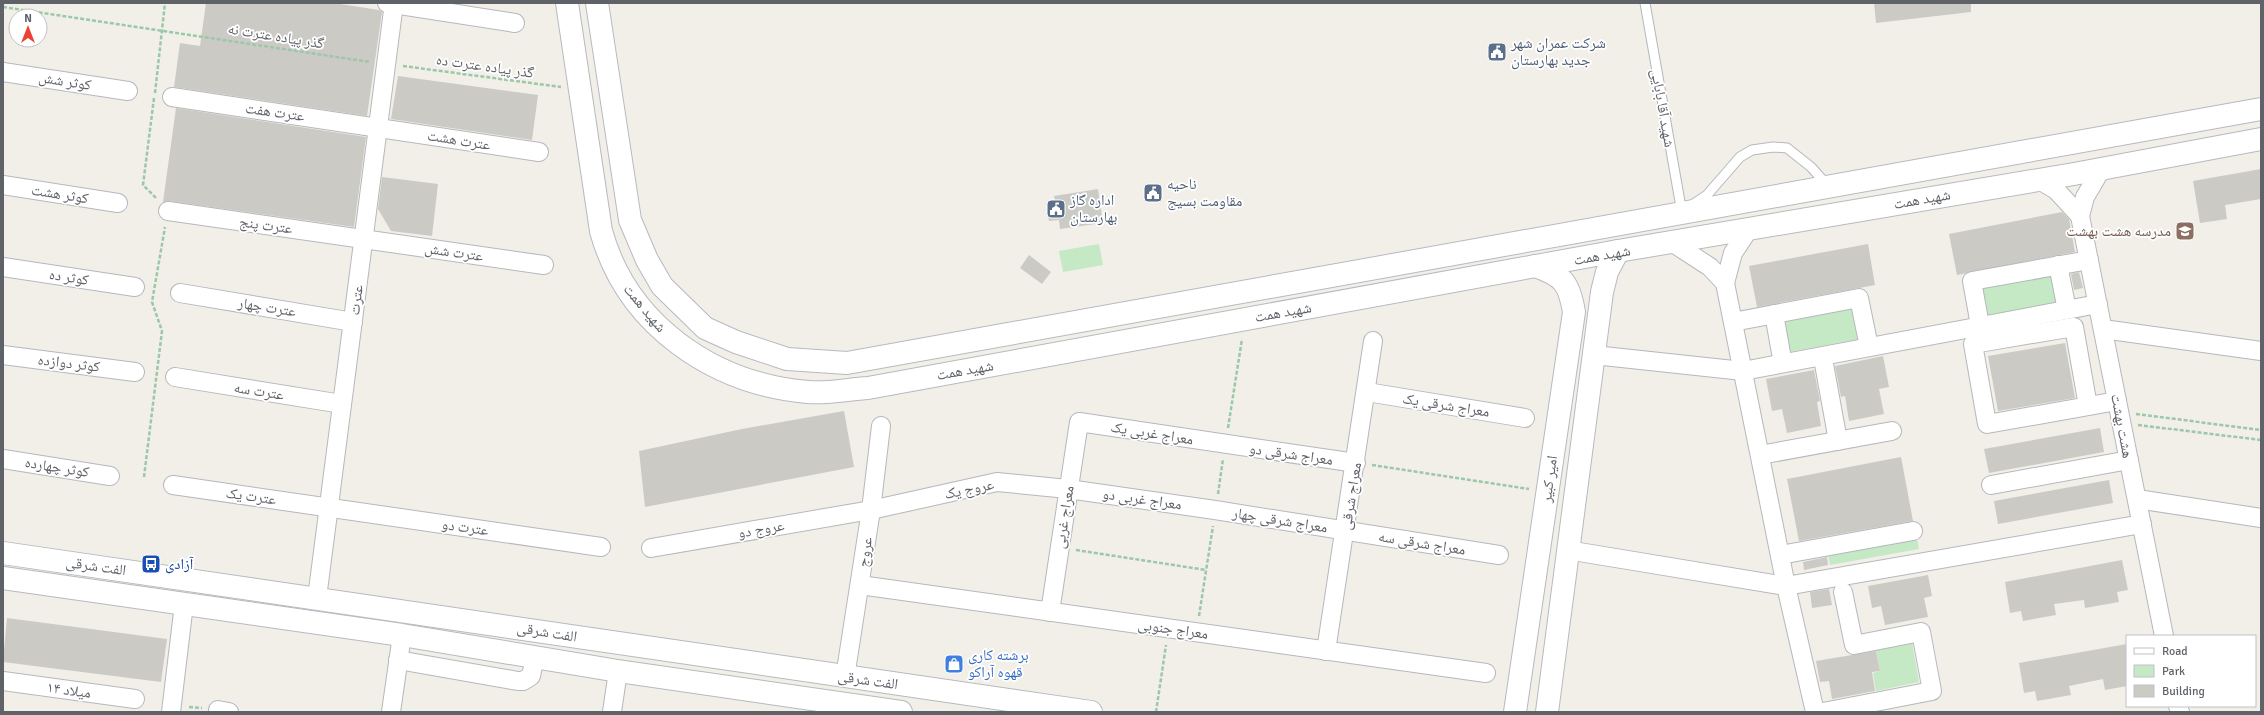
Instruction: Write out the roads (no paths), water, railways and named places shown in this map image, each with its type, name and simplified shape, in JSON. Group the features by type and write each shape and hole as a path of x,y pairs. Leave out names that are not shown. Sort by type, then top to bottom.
{"street":[{"path":"392,3 515,23"},
{"name":"عترت","path":"317,598 364,239 386,64 392,3"},
{"name":"شهید همت","path":"567,3 601,231 607,252 623,284 653,322 683,348 735,375 759,383 808,392 868,388 1618,251 1673,244 1749,228 2039,180 2261,139"},
{"name":"شهید همت","path":"597,3 630,220 647,260 662,286 705,328 736,342 787,359 847,364 2261,109"},
{"path":"573,42 602,37"},
{"name":"کوثر شش","path":"3,72 128,91"},
{"name":"عترت هفت","path":"172,97 378,127"},
{"name":"عترت هشت","path":"378,127 539,152"},
{"path":"2080,216 2085,197 2102,168"},
{"path":"2039,180 2056,190 2080,216"},
{"name":"کوثر هشت","path":"3,185 118,204"},
{"name":"عترت پنج","path":"168,211 364,239"},
{"name":"هشت بهشت","path":"2080,216 2164,635"},
{"path":"1749,228 1733,253 1726,284 1786,586 1815,712"},
{"name":"عترت شش","path":"364,239 544,265"},
{"path":"1673,244 1710,267 1726,284"},
{"name":"امیر کبیر","path":"1547,712 1567,550 1605,281 1618,251"},
{"path":"1979,320 1972,281 2089,260"},
{"path":"2058,265 2066,305"},
{"name":"امیر کبیر","path":"1515,712 1574,312 1571,293 1565,281 1552,272 1535,266"},
{"name":"کوثر ده","path":"3,267 135,287"},
{"name":"عترت چهار","path":"180,293 353,322"},
{"path":"1733,322 1860,298 1867,337"},
{"path":"1594,355 1743,371 2098,304"},
{"path":"1774,314 1781,353"},
{"path":"2088,406 2074,327 1973,344 1987,424 2088,406 2120,412"},
{"path":"2103,330 2261,351"},
{"name":"معراج شرقی","path":"1326,651 1367,392 1373,341"},
{"name":"کوثر دوازده","path":"3,355 135,372"},
{"path":"1824,364 1838,440"},
{"name":"عترت سه","path":"175,377 342,404"},
{"name":"معراج شرقی یک","path":"1367,392 1525,418"},
{"name":"معراج غربی یک","path":"1079,422 1225,445"},
{"name":"معراج غربی","path":"1050,612 1079,422"},
{"name":"عروج","path":"845,677 871,510 881,426"},
{"path":"1760,455 1892,431"},
{"name":"معراج شرقی دو","path":"1225,445 1356,463"},
{"name":"کوثر چهارده","path":"3,458 110,476"},
{"path":"1991,485 2129,460"},
{"name":"عروج یک","path":"871,510 997,482 1068,489"},
{"name":"عترت یک","path":"173,485 329,507"},
{"name":"معراج غربی دو","path":"1068,489 1215,510"},
{"path":"2137,499 2261,518"},
{"name":"عترت دو","path":"329,507 601,547"},
{"name":"عروج دو","path":"651,548 871,510"},
{"name":"معراج شرقی چهار","path":"1215,510 1345,531"},
{"path":"1567,550 1786,586 2142,524"},
{"name":"معراج شرقی سه","path":"1345,531 1499,555"},
{"path":"1780,555 1913,531"},
{"name":"الفت شرقی","path":"3,553 1091,712"},
{"name":"الفت شرقی","path":"3,578 402,635 846,708 901,712"},
{"name":"معراج جنوبی","path":"860,585 1486,673"},
{"path":"1823,712 1880,707 1932,691 1921,632 1854,645 1843,592"},
{"path":"171,712 184,604"},
{"path":"391,712 402,635"},
{"path":"398,660 523,681 531,676 535,657"},
{"path":"612,712 618,671"},
{"name":"میلاد ۱۴","path":"3,681 135,699"}],"lane":[{"name":"شهید آقا بابایی","path":"1645,3 1681,213"},
{"path":"1681,213 1707,195 1740,157 1752,150 1773,147 1787,148 1811,167 1829,187"}],"place":[{"name":"شرکت عمران شهر جدید بهارستان","path":"1497,52"},
{"name":"ناحیه مقاومت بسیج","path":"1153,193"},
{"name":"اداره گاز بهارستان","path":"1056,209"},
{"name":"مدرسه هشت بهشت","path":"2185,231"},
{"name":"آزادی","path":"151,564"},
{"name":"برشته کاری قهوه آراکو","path":"954,664"}]}
